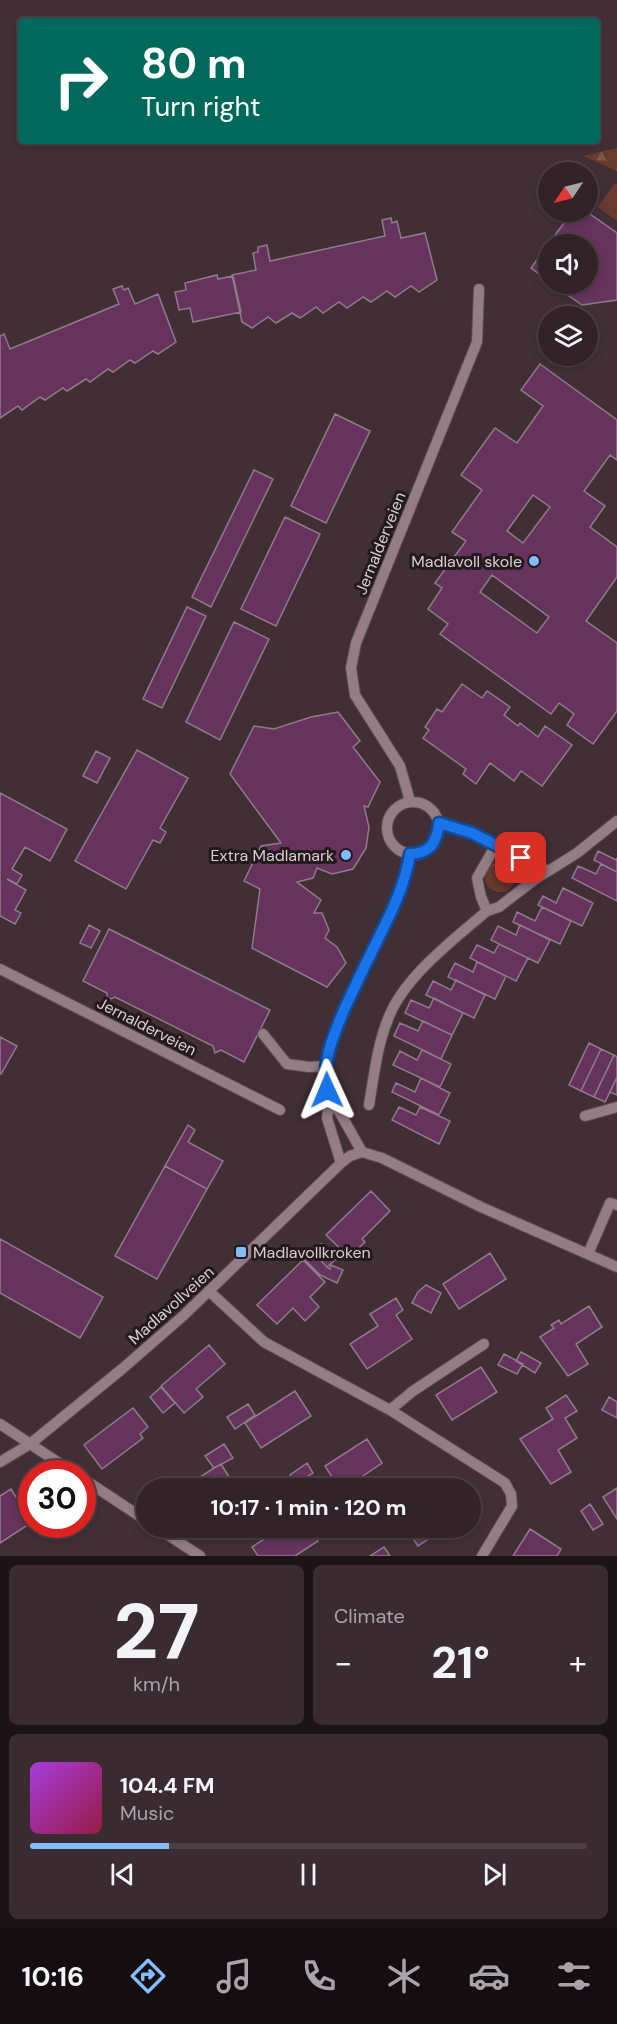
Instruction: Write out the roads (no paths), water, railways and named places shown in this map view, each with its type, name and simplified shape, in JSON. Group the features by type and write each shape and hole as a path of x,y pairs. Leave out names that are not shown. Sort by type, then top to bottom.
{"street":[{"name":"Jernalderveien","path":"410,801 400,766 355,695 351,668 356,643 477,342 479,289"},
{"path":"410,801 428,806 439,823 438,836 432,846 421,853 410,854 394,846 387,827 390,815 395,808 410,801"},
{"path":"369,1105 388,1017 419,972 487,911 499,907 548,871 578,853 617,821"},
{"path":"439,823 472,833 548,871"},
{"path":"487,911 477,878 496,845"},
{"path":"410,854 407,874 398,898 338,1025 329,1047 325,1066 324,1076 329,1103 327,1118 346,1160 362,1152 382,1158 481,1207 617,1267"},
{"name":"Jernalderveien","path":"0,969 280,1110"},
{"path":"263,1034 287,1064 309,1067 325,1066"},
{"path":"329,1103 339,1111 362,1152"},
{"path":"585,1116 617,1107"},
{"name":"Madlavollveien","path":"0,1462 30,1444 122,1369 209,1292 346,1160"},
{"path":"588,1254 610,1203 617,1205"},
{"path":"209,1292 264,1342 390,1410 505,1483 511,1494 512,1506 482,1556"},
{"path":"390,1410 413,1391 484,1344"},
{"path":"0,1424 54,1460"},
{"path":"96,1487 136,1514"},
{"path":"173,1538 200,1556"}],"place":[{"name":"Madlavoll skole","path":"534,561"},
{"name":"Extra Madlamark","path":"346,855"},
{"name":"Madlavollkroken","path":"241,1252"}]}
